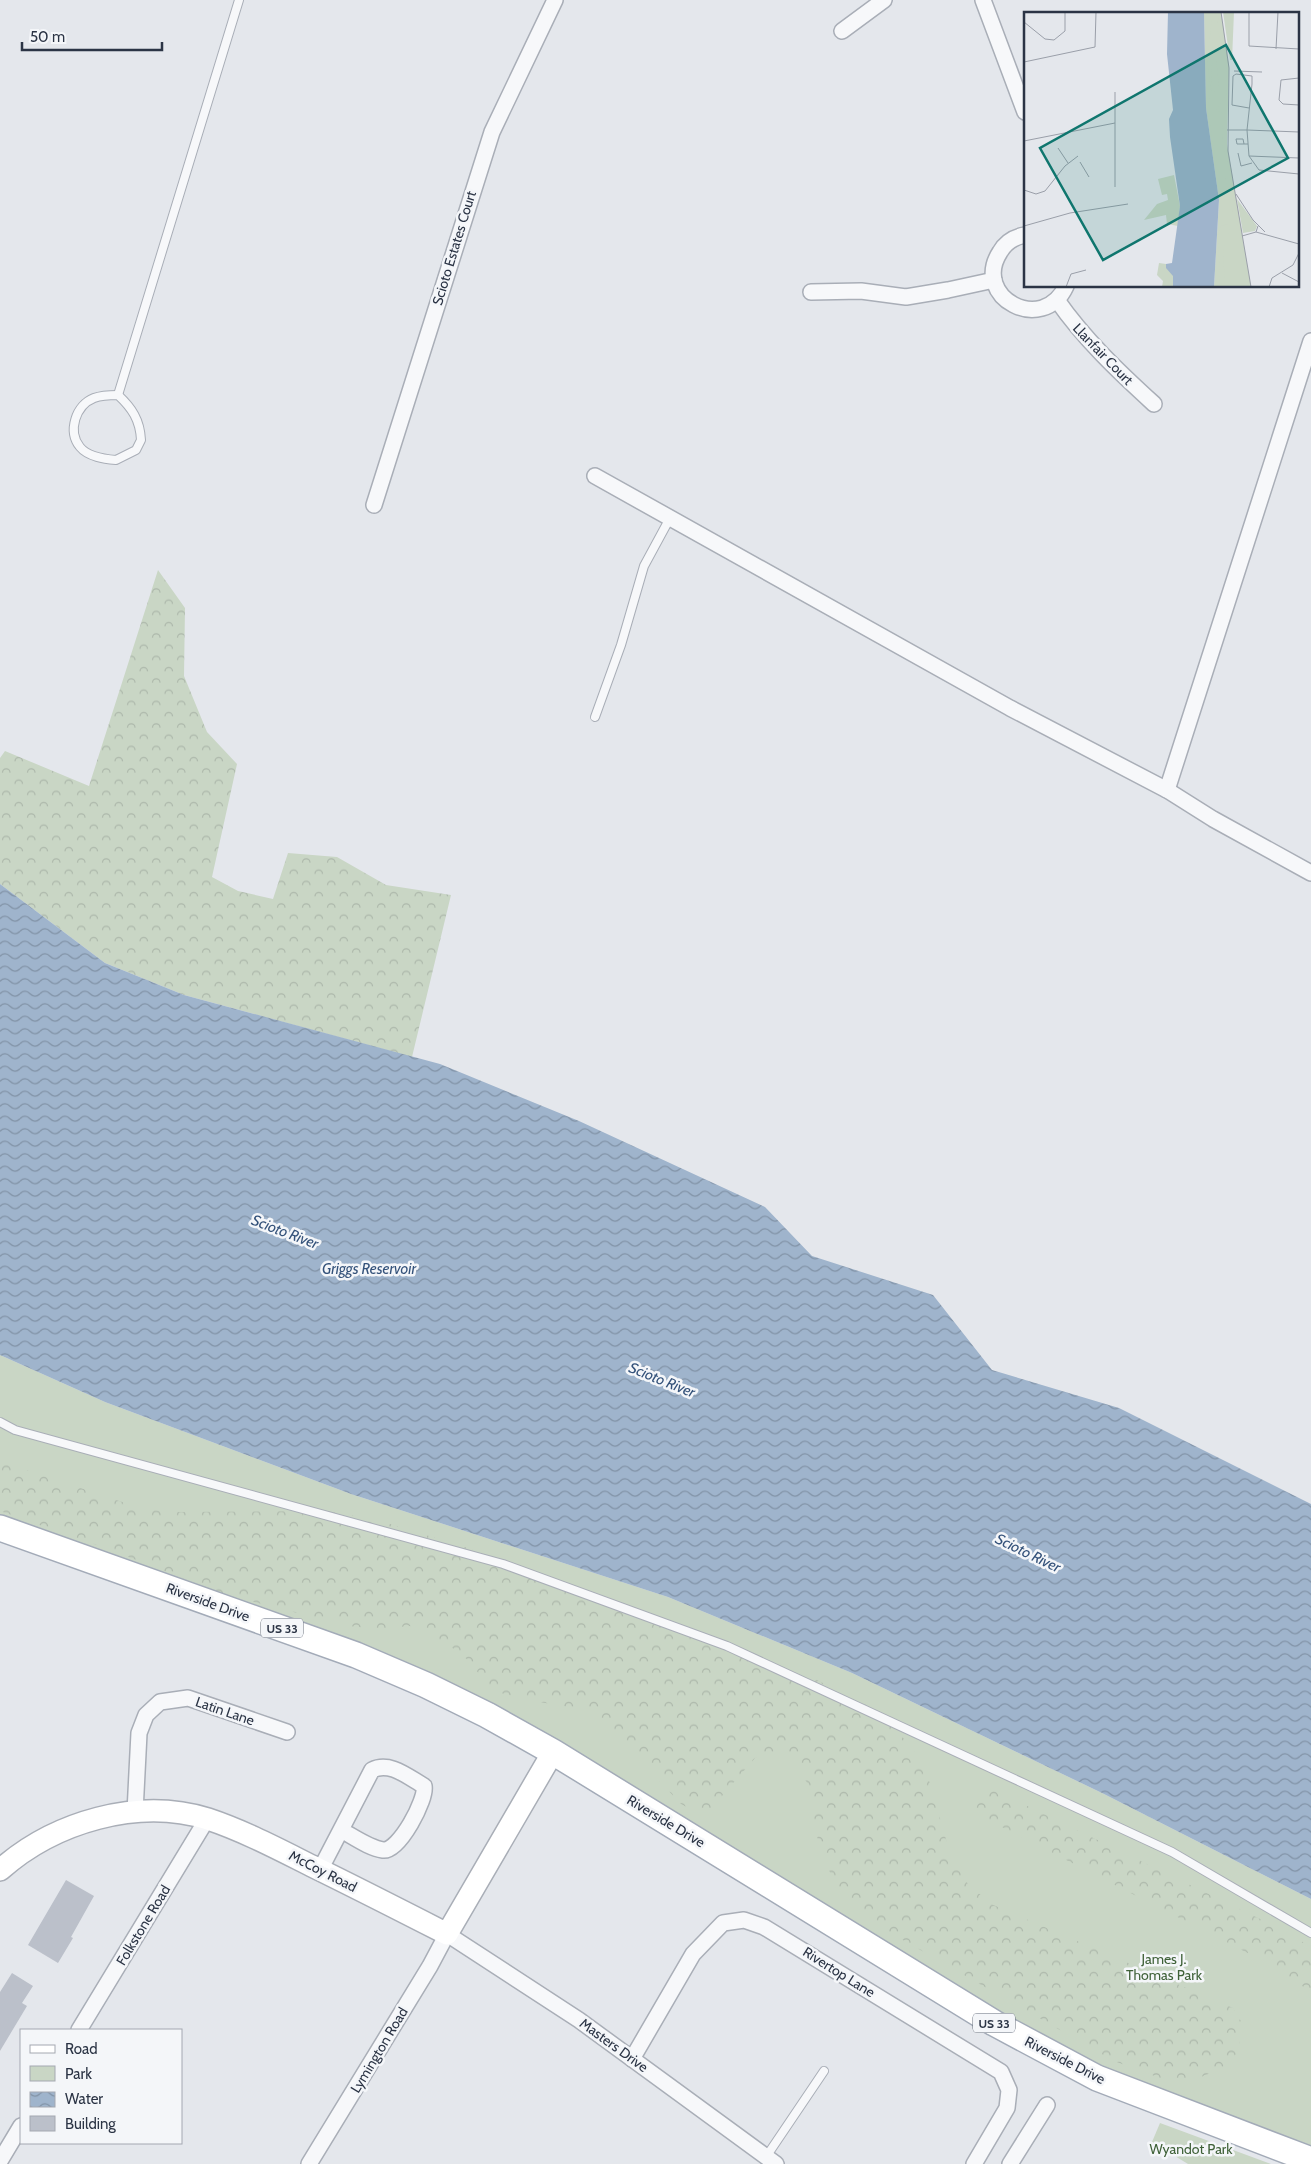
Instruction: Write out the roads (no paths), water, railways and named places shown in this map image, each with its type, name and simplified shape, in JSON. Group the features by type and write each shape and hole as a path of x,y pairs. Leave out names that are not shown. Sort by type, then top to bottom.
{"main road":[{"name":"Riverside Drive","path":"0,1528 356,1655 426,1685 487,1715 553,1752 994,2023 1049,2053 1097,2078 1311,2160"},
{"path":"447,1934 553,1752"},
{"name":"McCoy Road","path":"0,1870 20,1854 62,1830 94,1819 135,1812 171,1813 207,1819 252,1836 447,1934"}],"street":[{"name":"Scioto Estates Court","path":"374,504 492,132 555,0"},
{"path":"842,31 884,0"},
{"path":"983,0 1024,109"},
{"path":"1024,235 1011,240 1002,247 996,257 993,268 994,280 998,291 1014,306 1036,310 1056,300 1065,288"},
{"path":"811,292 861,292 906,297 994,280"},
{"name":"Llanfair Court","path":"1056,300 1108,360 1154,404"},
{"path":"1167,790 1311,341"},
{"path":"595,476 1010,708 1167,790 1213,819 1311,873"},
{"name":"Latin Lane","path":"135,1812 139,1733 146,1715 160,1702 188,1698 287,1732"},
{"path":"320,1870 372,1770 380,1766 389,1767 424,1786 425,1792 420,1805 400,1841 392,1848 384,1850 341,1830"},
{"name":"Folkstone Road","path":"80,2029 207,1819"},
{"name":"Rivertop Lane","path":"632,2059 698,1948 723,1922 744,1920 751,1922 764,1927 1001,2072 1009,2090 1007,2108 974,2164"},
{"name":"Masters Drive","path":"447,1934 579,2020 772,2162"},
{"name":"Lymington Road","path":"309,2164 430,1966 447,1934"},
{"path":"1010,2164 1047,2105"},
{"path":"0,2161 20,2128"}],"lane":[{"path":"118,395 239,0"},
{"path":"118,395 130,406 137,418 141,440 136,450 116,460 91,454 80,448 75,436 74,424 77,415 85,404 94,398 118,395"},
{"path":"595,717 621,645 644,566 670,518"},
{"path":"0,1422 15,1430 503,1564 727,1646 1172,1852 1311,1933"},
{"path":"772,2162 824,2071"}],"water":[{"name":"Griggs Reservoir","path":"0,884 105,963 184,995 440,1064 579,1121 765,1207 812,1256 933,1295 992,1370 1119,1408 1311,1504 1311,1899 1102,1793 852,1673 668,1597 351,1494 105,1402 0,1355"}],"water label":[{"name":"Scioto River","path":"285,1232"},
{"name":"Scioto River","path":"662,1380"},
{"name":"Scioto River","path":"1028,1553"}],"park label":[{"name":"James J. Thomas Park","path":"1164,1968"},
{"name":"Wyandot Park","path":"1191,2149"}]}
